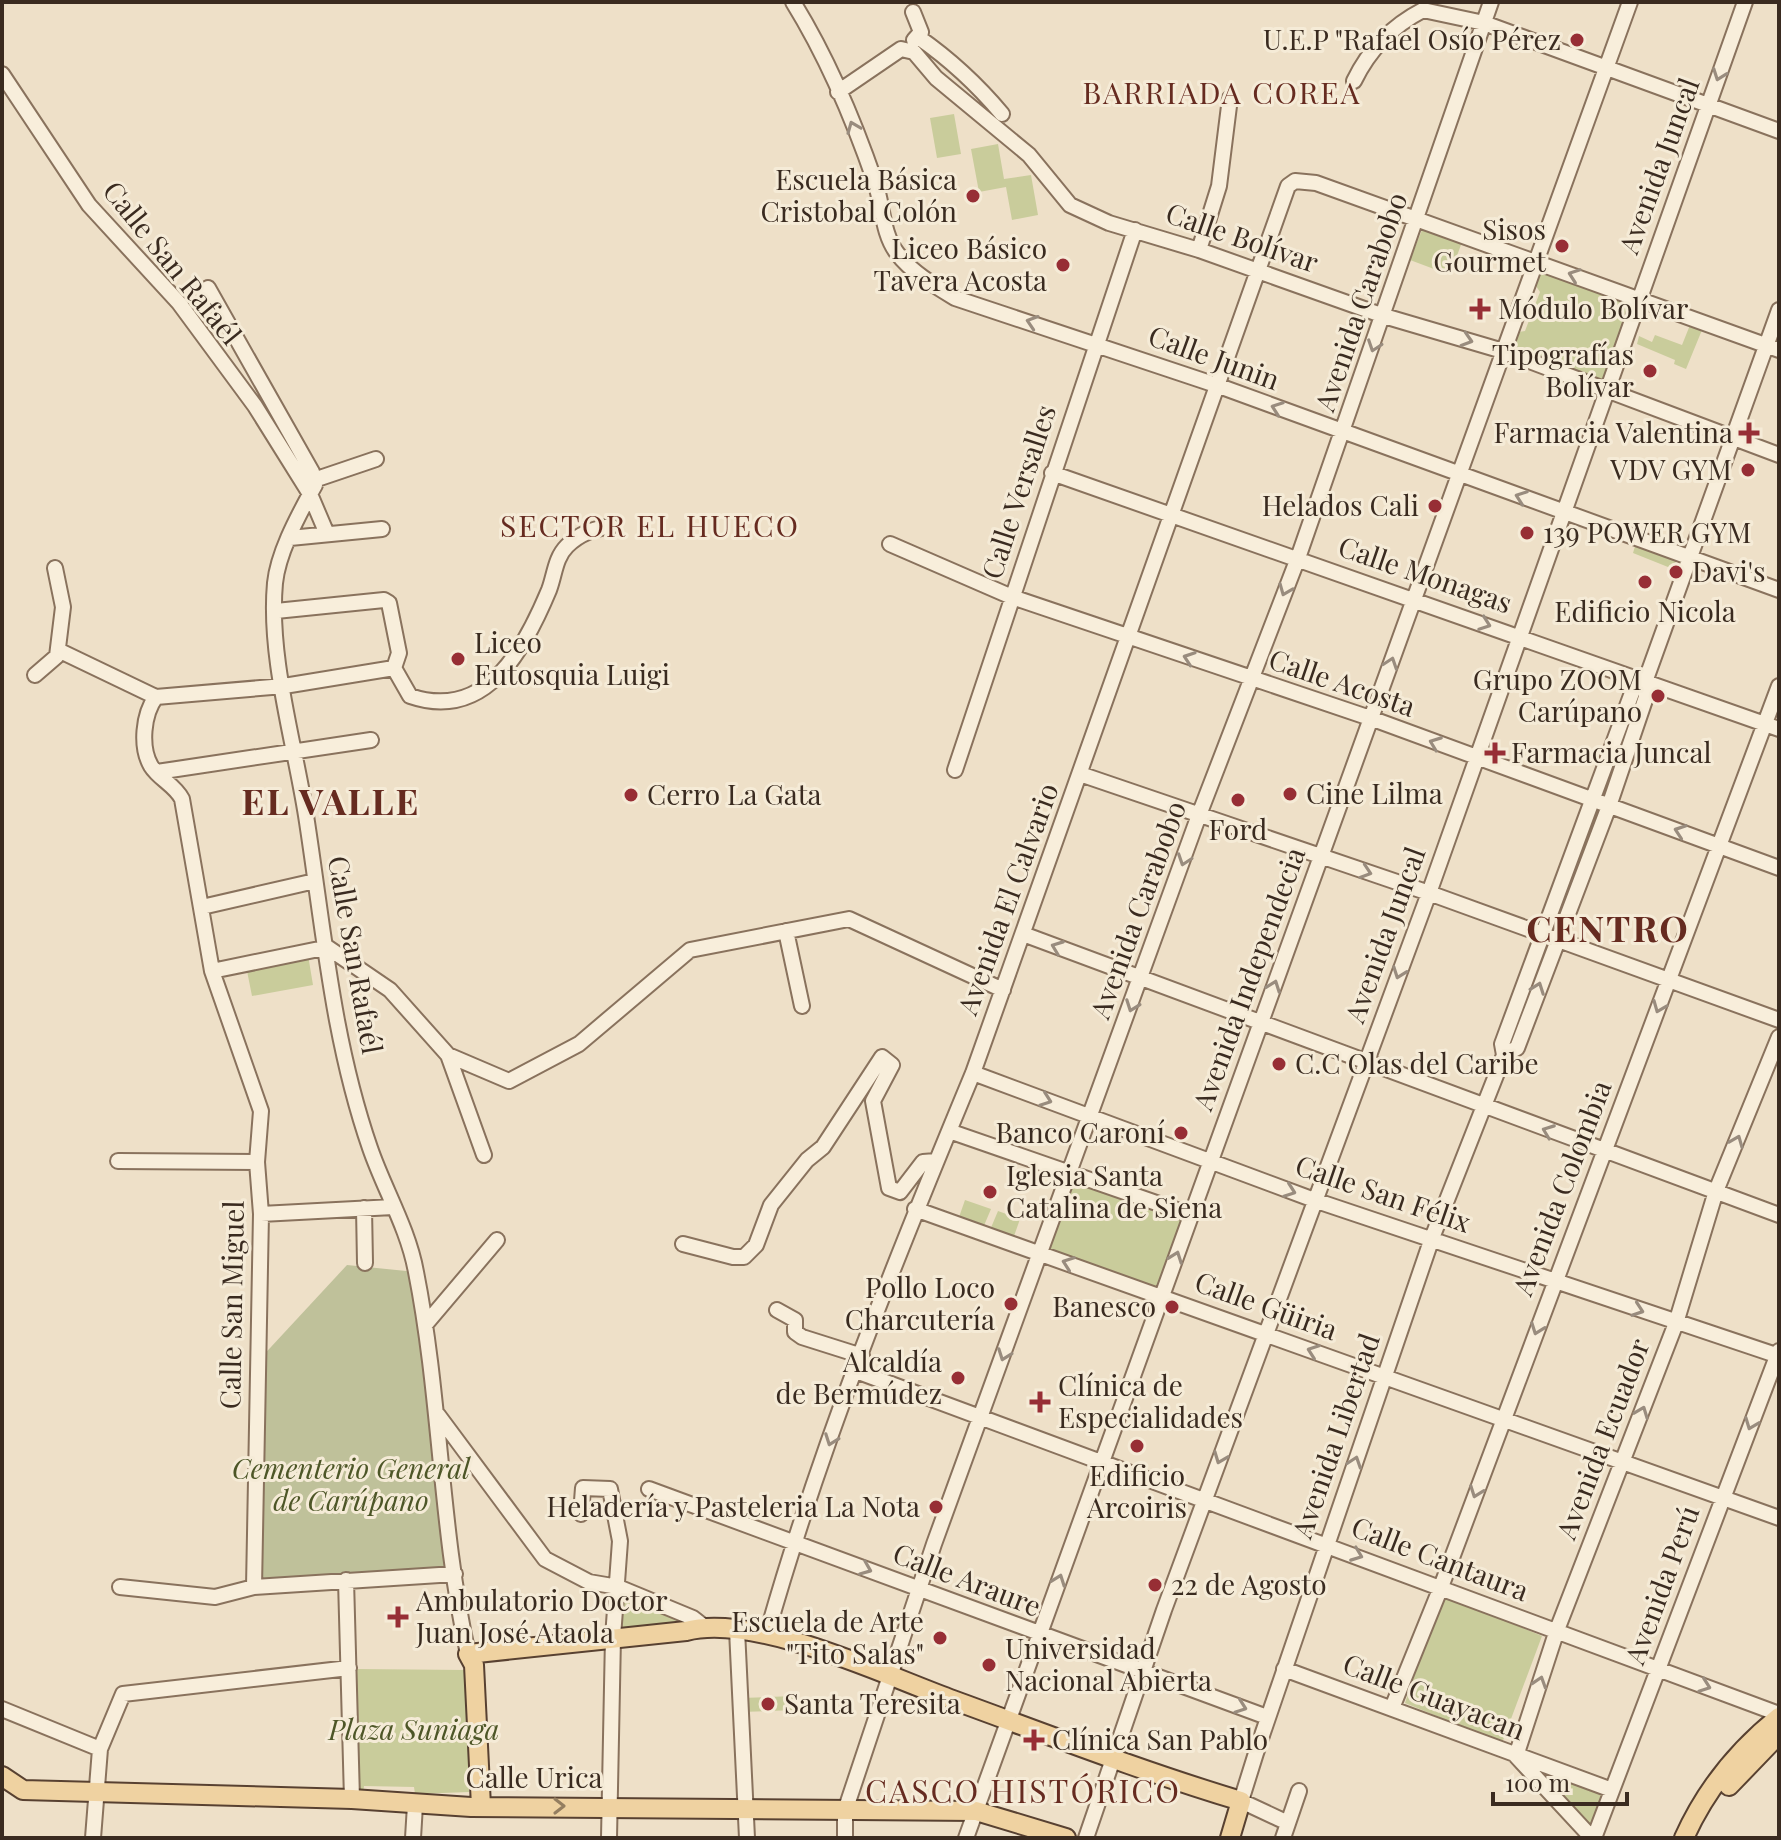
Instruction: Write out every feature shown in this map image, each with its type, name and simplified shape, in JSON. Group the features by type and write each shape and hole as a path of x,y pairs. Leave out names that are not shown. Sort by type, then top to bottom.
{"main road":[{"path":"481,1806 474,1665 468,1654 686,1631 702,1625 767,1634 1112,1759 1241,1801"},
{"path":"1684,1838 1705,1797 1776,1711"},
{"path":"1694,1838 1715,1802 1779,1734"},
{"name":"Calle Urica","path":"2,1776 23,1790 352,1799 415,1805 976,1811 1066,1838"},
{"name":"Avenida Libertad","path":"1230,1838 1241,1801"}],"street":[{"name":"Calle Junin","path":"793,2 838,92 875,183 888,235 897,253 932,284 955,298 1219,386 1779,590"},
{"name":"Avenida Carabobo","path":"845,1838 845,1811 918,1590 1199,815 1344,432 1491,2"},
{"name":"Avenida Independecia","path":"966,1838 1630,2"},
{"name":"Avenida Juncal","path":"1086,1838 1205,1499 1429,893 1745,2"},
{"path":"1354,81 1365,58 1383,39 1423,10 1484,23 1779,131"},
{"path":"838,92 901,49 909,51 911,42 921,32 913,12"},
{"path":"918,37 935,46 962,69 1002,114"},
{"name":"Calle Bolívar","path":"909,51 1029,155 1070,205 1109,223 1260,270 1384,316 1503,351 1779,455"},
{"name":"Calle San Rafaél","path":"2,74 89,205 179,303 312,487 275,581 284,686 333,1015 370,1147 410,1243 438,1415 455,1574 468,1654"},
{"path":"1199,250 1219,186 1230,98"},
{"name":"Avenida El Calvario","path":"767,1634 793,1540 915,1209 973,1073 1288,186 1295,181 1316,183 1418,219"},
{"path":"1418,219 1773,347"},
{"name":"Calle Versalles","path":"955,770 1135,230"},
{"path":"208,288 285,419 327,534"},
{"name":"Avenida Libertad","path":"1241,1801 1432,1238 1504,1055 1502,1044 1609,806 1646,697 1645,682 1734,436 1773,347 1779,310"},
{"path":"312,487 376,459"},
{"name":"Calle Monagas","path":"1052,473 1772,727"},
{"path":"276,611 384,600 389,603 399,653 394,668 410,696 429,703 446,702 490,686 503,676 524,640 565,547 594,529 611,526"},
{"path":"290,538 382,529"},
{"name":"Calle Acosta","path":"890,544 1012,597 1373,719 1475,759 1779,868"},
{"path":"35,675 57,656 63,607 55,568"},
{"path":"58,650 156,697 284,686 394,668"},
{"name":"Avenida Libertad","path":"1550,938 1633,690 1645,682"},
{"name":"Avenida Colombia","path":"1392,1708 1441,1587 1602,1151 1721,845 1772,727 1779,686"},
{"path":"156,697 149,706 145,727 147,752 152,767 176,787 182,799 212,971 261,1111 257,1162"},
{"path":"157,772 371,740"},
{"path":"1080,774 1429,893 1779,1020"},
{"path":"202,907 315,881"},
{"path":"448,1055 509,1081 579,1044 690,950 849,919 1003,990"},
{"path":"786,931 802,1006"},
{"path":"1023,934 1260,1025 1367,1060 1484,1107 1779,1215"},
{"path":"212,971 324,946 390,990 448,1055 484,1155"},
{"name":"Avenida Ecuador","path":"1516,1756 1557,1630 1676,1323 1716,1191 1779,1037"},
{"path":"683,1244 744,1257 756,1245 771,1205 829,1139 882,1057 892,1065 873,1101 889,1188 900,1192 923,1162 936,1161"},
{"name":"Calle San Félix","path":"973,1073 1317,1201 1676,1323 1778,1354"},
{"path":"949,1131 1191,1215"},
{"name":"Calle San Miguel","path":"118,1161 257,1162 261,1214 254,1587"},
{"path":"261,1214 393,1207"},
{"path":"364,1208 365,1263"},
{"name":"Calle Güiria","path":"915,1209 1779,1518"},
{"path":"425,1325 497,1240"},
{"path":"777,1310 795,1320 795,1332 802,1337 862,1356"},
{"name":"Avenida Perú","path":"1593,1838 1778,1354"},
{"name":"Calle Cantaura","path":"856,1371 1776,1711"},
{"name":"Calle San Rafaél","path":"438,1415 545,1559 589,1582 618,1587 693,1618 702,1625"},
{"path":"581,1514 583,1488 610,1489 620,1541 613,1637 609,1838"},
{"name":"Calle Araure","path":"649,1489 1267,1717"},
{"path":"120,1587 215,1597 254,1587 455,1574"},
{"path":"346,1580 352,1799"},
{"path":"737,1630 747,1838"},
{"path":"93,1838 100,1749 123,1694 349,1668"},
{"name":"Calle Guayacan","path":"1284,1669 1612,1790"},
{"path":"2,1709 100,1749"},
{"path":"1516,1756 1593,1838"},
{"path":"1283,1838 1299,1791"},
{"path":"1241,1801 1288,1823"},
{"path":"413,1838 415,1805"}],"green space":[{"path":"954,114 961,154 937,158 930,118"},
{"path":"998,144 1004,179 1031,175 1038,215 1012,220 1006,187 979,192 971,149"},
{"path":"1422,230 1462,242 1450,275 1410,260"},
{"path":"1537,267 1633,300 1603,387 1507,348 1513,333 1525,331 1540,292 1532,280"},
{"path":"1690,325 1702,330 1686,369 1674,364 1675,360 1637,344 1639,336 1652,342 1655,335 1682,345"},
{"path":"1636,543 1677,559 1673,569 1633,553"},
{"path":"1598,817 1554,933 1551,930 1592,820"},
{"path":"308,955 313,985 252,996 246,966"},
{"path":"1075,1176 1187,1218 1158,1291 1047,1250"},
{"path":"965,1200 991,1209 983,1228 958,1220"},
{"path":"998,1211 1020,1219 1013,1239 990,1230"},
{"name":"Cementerio General de Carúpano","path":"347,1265 416,1272 455,1574 254,1587 258,1361"},
{"path":"621,1591 697,1625 616,1632"},
{"path":"1442,1594 1542,1636 1502,1743 1405,1703"},
{"name":"Plaza Suniaga","path":"356,1669 467,1670 469,1792 415,1794 414,1787 364,1786 363,1794 353,1795 353,1778 359,1777"},
{"name":"Santa Teresita","path":"794,1696 795,1710 741,1712 741,1698"},
{"path":"1516,1756 1612,1790 1594,1838"}],"place":[{"name":"U.E.P \"Rafael Osío Pérez","path":"1577,40"},
{"name":"Escuela Básica Cristobal Colón","path":"973,196"},
{"name":"Sisos Gourmet","path":"1562,246"},
{"name":"Liceo Básico Tavera Acosta","path":"1063,265"},
{"name":"Módulo Bolívar","path":"1480,309"},
{"name":"Tipografías Bolívar","path":"1650,371"},
{"name":"Farmacia Valentina","path":"1749,433"},
{"name":"VDV GYM","path":"1748,470"},
{"name":"Helados Cali","path":"1435,506"},
{"name":"139 POWER GYM","path":"1527,533"},
{"name":"Davi's","path":"1676,572"},
{"name":"Edificio Nicola","path":"1645,582"},
{"name":"Liceo Eutosquia Luigi","path":"458,659"},
{"name":"Grupo ZOOM Carúpano","path":"1658,696"},
{"name":"Farmacia Juncal","path":"1495,753"},
{"name":"Cine Lilma","path":"1290,794"},
{"name":"Cerro La Gata","path":"631,795"},
{"name":"Ford","path":"1238,800"},
{"name":"C.C Olas del Caribe","path":"1279,1064"},
{"name":"Banco Caroní","path":"1181,1133"},
{"name":"Iglesia Santa Catalina de Siena","path":"990,1192"},
{"name":"Pollo Loco Charcutería","path":"1011,1304"},
{"name":"Banesco","path":"1172,1307"},
{"name":"Alcaldía de Bermúdez","path":"958,1378"},
{"name":"Clínica de Especialidades","path":"1040,1402"},
{"name":"Edificio Arcoiris","path":"1137,1446"},
{"name":"Heladería y Pasteleria La Nota","path":"936,1507"},
{"name":"22 de Agosto","path":"1155,1585"},
{"name":"Ambulatorio Doctor Juan José Ataola","path":"398,1617"},
{"name":"Escuela de Arte \"Tito Salas\"","path":"940,1638"},
{"name":"Universidad Nacional Abierta","path":"989,1665"},
{"name":"Santa Teresita","path":"768,1704"},
{"name":"Clínica San Pablo","path":"1034,1740"}],"district":[{"name":"BARRIADA COREA","path":"1222,94"},
{"name":"SECTOR EL HUECO","path":"650,527"},
{"name":"EL VALLE","path":"331,802"},
{"name":"CENTRO","path":"1608,929"},
{"name":"CASCO HISTÓRICO","path":"1023,1792"}]}
